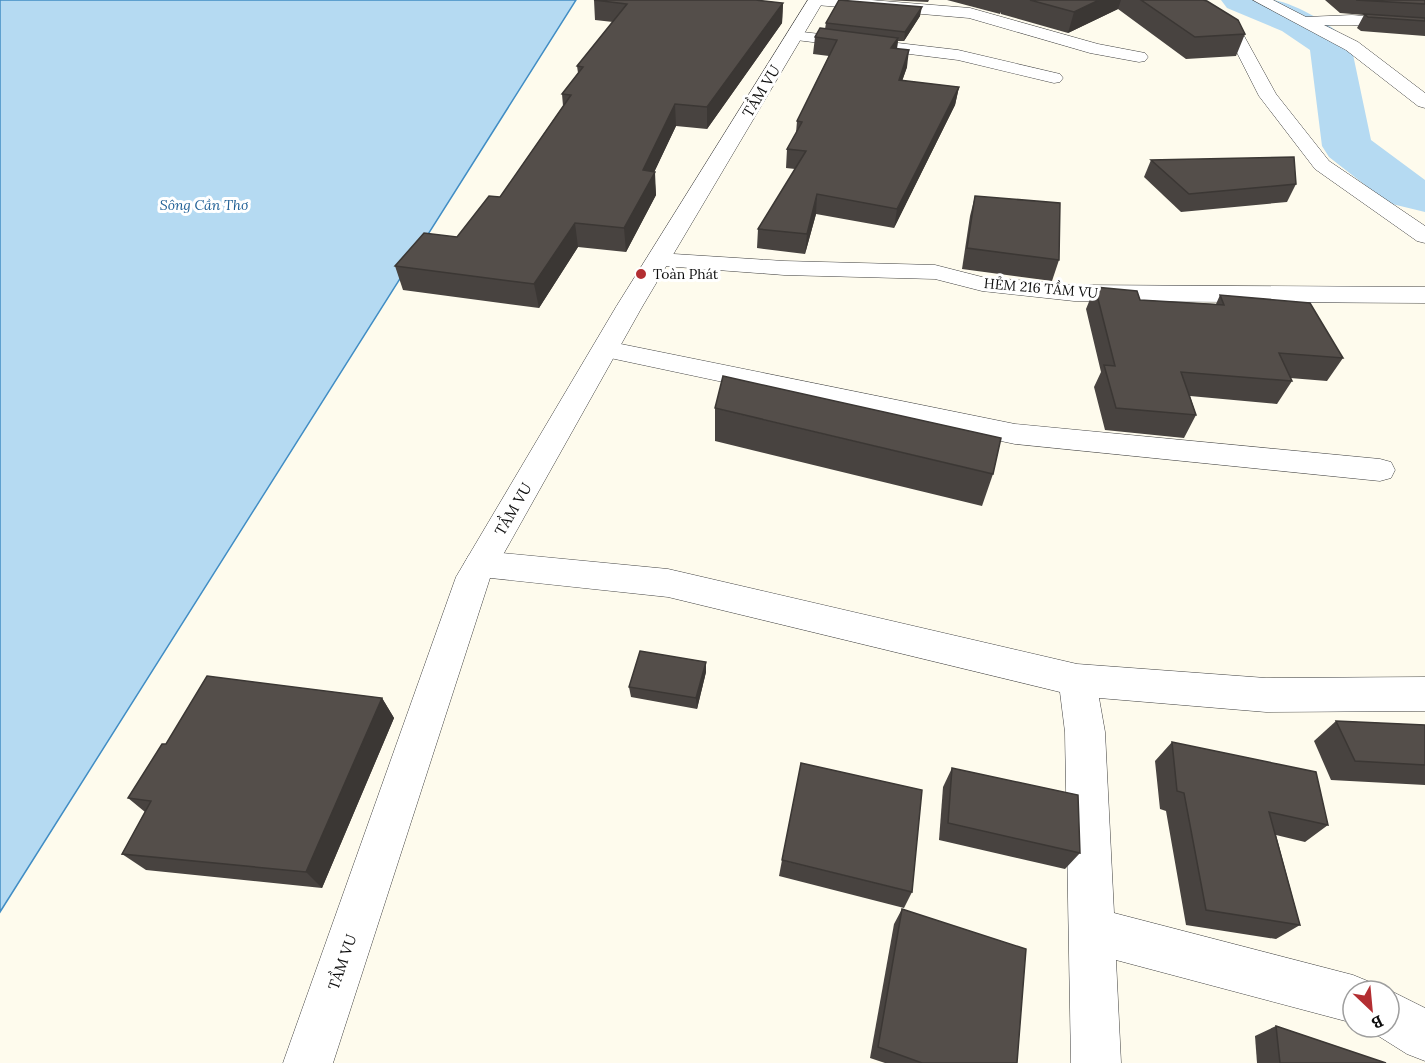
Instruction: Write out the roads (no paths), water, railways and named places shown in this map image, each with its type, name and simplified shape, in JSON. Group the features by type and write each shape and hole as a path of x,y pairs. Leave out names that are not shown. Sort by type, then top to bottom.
{"street":[{"path":"816,0 970,13 1096,49 1139,57"},
{"name":"TẦM VU","path":"308,1063 473,577 658,260 816,0"},
{"path":"1191,0 1221,17 1235,33 1268,96 1322,165 1425,236"},
{"path":"1261,0 1352,46 1425,102"},
{"path":"1304,21 1352,21 1425,27"},
{"path":"794,36 958,55 1054,78"},
{"name":"HẺM 216 TẦM VU","path":"658,260 784,268 935,272 982,284 1074,293 1425,295"},
{"path":"606,349 1015,434 1380,470"},
{"path":"481,564 668,583 1077,680 1266,695 1425,694"},
{"path":"1077,680 1085,732 1096,1063"},
{"path":"1092,930 1341,996"},
{"path":"1401,1022 1425,1036"}],"water":[{"name":"Sông Cần Thơ","path":"0,0 576,0 0,912"}],"waterway":[{"path":"1240,0 1296,23 1330,45 1347,146 1407,192 1425,196"}],"place":[{"name":"Toàn Phát","path":"641,274"}]}
